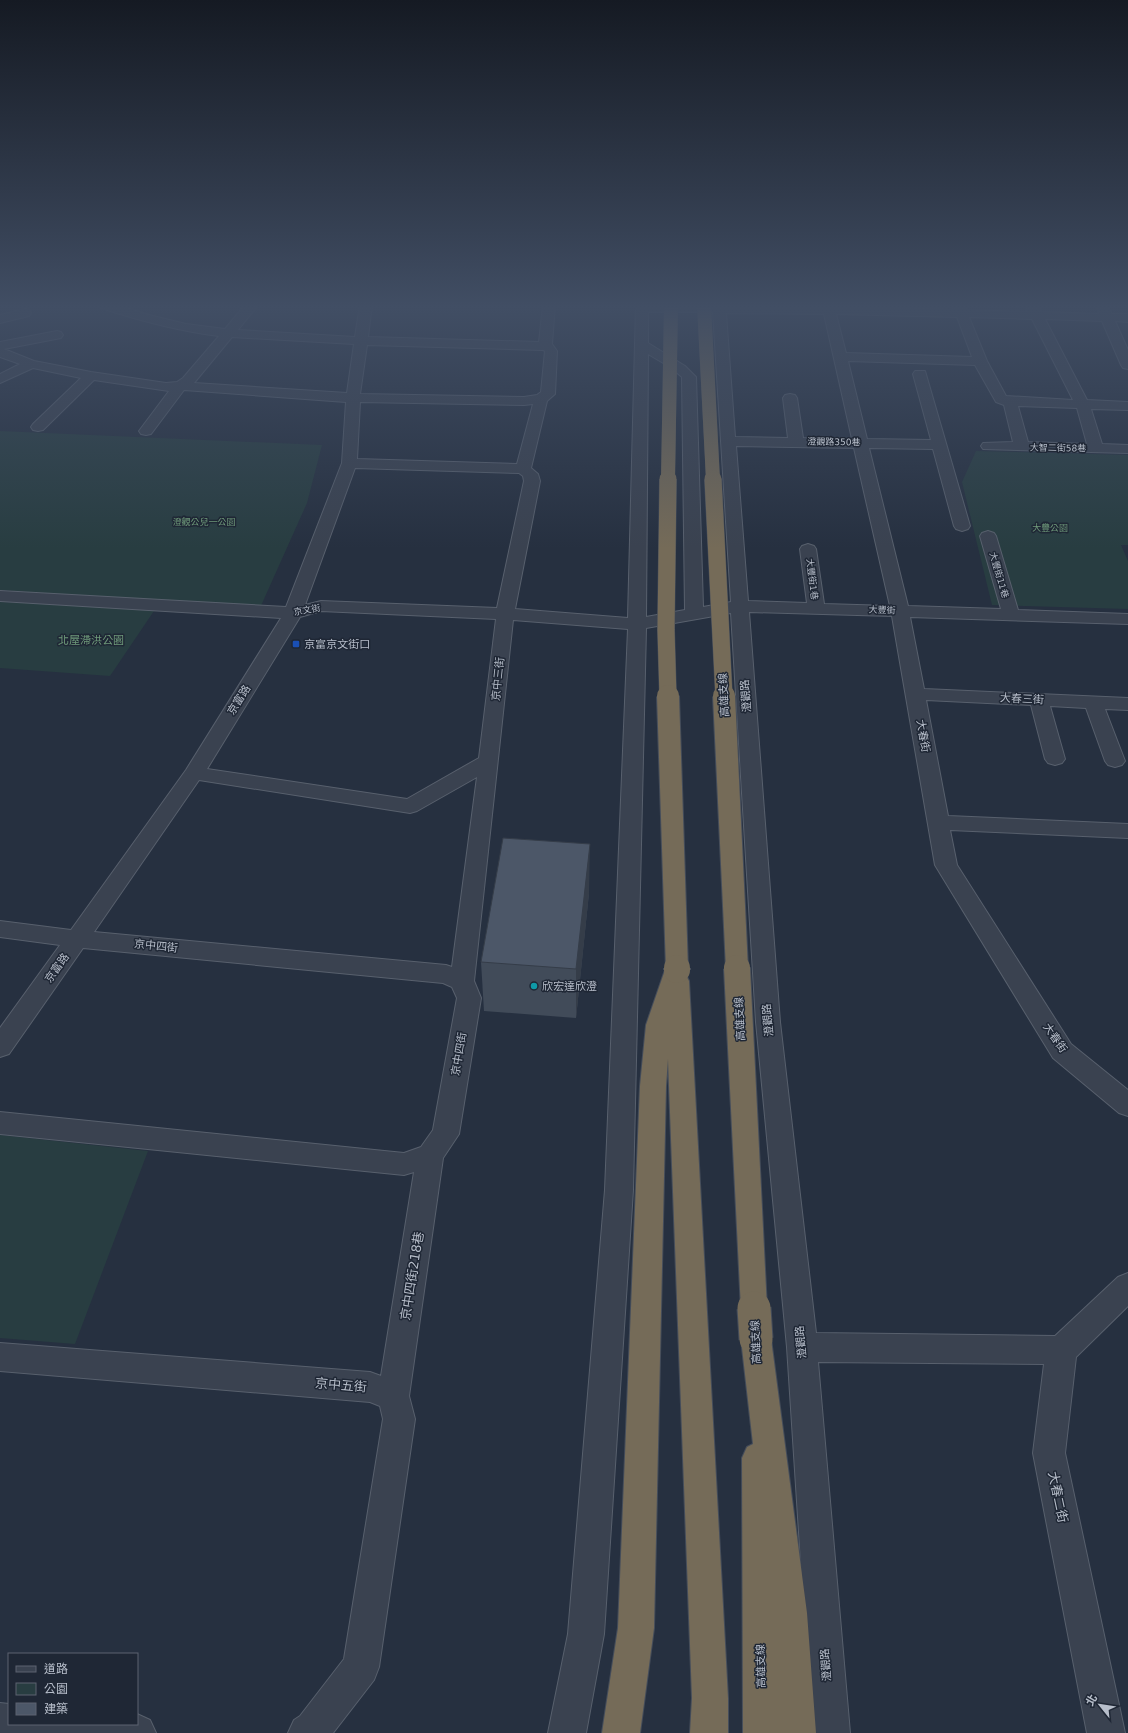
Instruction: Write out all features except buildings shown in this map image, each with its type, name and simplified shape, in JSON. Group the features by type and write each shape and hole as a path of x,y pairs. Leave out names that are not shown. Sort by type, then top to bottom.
{"highway":[{"path":"670,386 666,630 677,970 710,1698 709,1733"},
{"name":"高雄支線","path":"717,386 756,1339 762,1733"},
{"path":"621,1733 636,1628 653,1094 658,1025 677,970"},
{"path":"756,1339 789,1613 796,1733"}],"street":[{"path":"38,426 81,386"},
{"path":"158,386 180,386 353,398 524,401 540,399 548,394 549,386"},
{"path":"146,431 180,386"},
{"name":"京富路","path":"0,1047 78,939 194,773 293,613 349,464 355,386"},
{"path":"567,1733 586,1634 619,1190 637,624 640,386"},
{"path":"689,386 694,614"},
{"name":"澄觀路","path":"722,386 728,441 740,606 768,1022 802,1347 831,1733"},
{"name":"大春街","path":"847,386 900,611 946,865 1062,1051 1128,1105"},
{"path":"923,386 962,526"},
{"path":"994,386 1001,399 1010,403 1128,406"},
{"path":"1073,386 1083,406 1096,449"},
{"path":"790,398 796,442"},
{"path":"349,464 523,469 540,399"},
{"path":"1010,403 1022,447"},
{"name":"澄觀路350巷","path":"728,441 940,445"},
{"name":"大智二街58巷","path":"988,446 1128,449"},
{"name":"京中三街","path":"462,981 489,761 505,614 532,481 530,474 523,469"},
{"name":"大豐街11巷","path":"988,536 1011,615"},
{"name":"大豐街1巷","path":"808,549 816,608"},
{"name":"京文街","path":"0,596 293,613 321,606 505,614 637,624"},
{"name":"大豐街","path":"637,624 740,606 1128,618"},
{"name":"大春三街","path":"916,694 1128,704"},
{"path":"1039,700 1055,759"},
{"path":"1093,702 1114,761"},
{"path":"194,773 410,806 489,761"},
{"path":"938,824 1128,830"},
{"name":"京中四街","path":"0,929 78,939 446,974 462,981 469,998 446,1134 430,1155"},
{"path":"0,1122 404,1164 430,1155"},
{"name":"京中四街218巷","path":"393,1396 430,1155"},
{"path":"802,1347 1061,1350 1128,1286"},
{"name":"大春二街","path":"1061,1350 1049,1454 1106,1733"},
{"name":"京中五街","path":"0,1357 370,1387 393,1396"},
{"path":"308,1733 313,1729 361,1667 399,1418 393,1396"},
{"path":"48,1725 137,1733"}],"green space":[{"name":"澄觀公兒一公園","path":"0,431 322,445 307,503 260,608 0,590"},
{"name":"大豐公園","path":"976,451 1128,455 1128,545 1121,545 1128,561 1128,609 992,605 962,482"},
{"name":"北屋滯洪公園","path":"0,602 156,608 110,676 0,668"},
{"path":"0,1135 148,1151 75,1344 0,1338"}],"place":[{"name":"京富京文街口","path":"296,644"},
{"name":"欣宏達欣澄","path":"534,986"}]}
